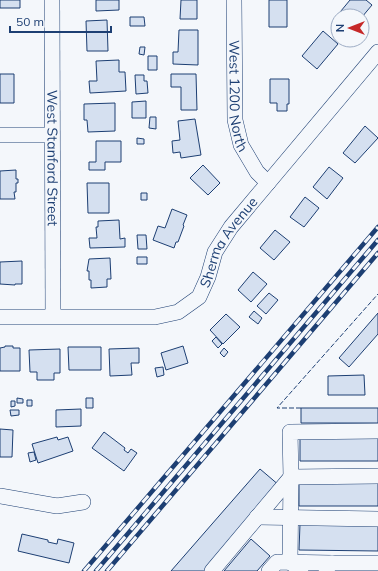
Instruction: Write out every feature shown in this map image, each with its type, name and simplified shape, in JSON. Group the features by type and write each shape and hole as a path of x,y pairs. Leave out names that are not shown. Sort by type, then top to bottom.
{"street":[{"name":"West Stanford Street","path":"52,0 53,316"},
{"name":"West 1200 North","path":"234,0 235,120 241,145 257,172 268,183"},
{"name":"Sherma Avenue","path":"0,317 155,317 178,312 198,297 208,276 215,252 231,227 378,52"},
{"path":"0,135 52,135"},
{"path":"295,567 290,519 290,432 378,431"},
{"path":"212,571 291,477 378,476"},
{"path":"0,496 57,506 83,502"},
{"path":"257,517 290,519 378,519"},
{"path":"269,571 277,562 295,567 328,567 378,563"}],"building":[{"path":"0,0 20,0 20,8 0,8"},
{"path":"96,0 119,0 119,10 96,11"},
{"path":"181,0 197,0 197,19 180,19"},
{"path":"269,0 287,0 287,27 269,27"},
{"path":"350,0 366,0 372,5 370,8 343,8"},
{"path":"130,17 144,17 145,26 130,26"},
{"path":"107,20 108,51 87,51 86,21"},
{"path":"179,30 198,30 198,65 173,64 173,52 178,52"},
{"path":"323,31 330,37 330,48 335,48 317,69 302,56"},
{"path":"140,47 145,47 144,55 139,54"},
{"path":"148,56 157,56 157,70 148,70"},
{"path":"119,60 119,72 125,72 126,91 90,93 89,81 97,81 96,61"},
{"path":"0,74 14,74 14,103 0,103"},
{"path":"171,74 196,74 197,110 181,110 181,87 171,87"},
{"path":"135,75 144,75 144,81 147,81 148,93 136,94"},
{"path":"270,79 289,79 289,104 287,104 287,111 277,111 277,103 270,103"},
{"path":"146,101 146,118 132,118 132,102"},
{"path":"115,103 115,131 88,132 87,120 84,120 84,104"},
{"path":"150,117 156,117 156,129 149,128"},
{"path":"195,119 201,155 181,158 180,152 173,153 172,141 180,140 178,121"},
{"path":"365,126 378,138 355,163 343,153"},
{"path":"137,138 144,139 144,144 137,144"},
{"path":"96,141 121,141 121,162 105,162 105,170 89,170 89,162 96,162"},
{"path":"203,165 220,183 208,195 190,178"},
{"path":"329,167 343,178 327,199 313,187"},
{"path":"16,170 16,179 18,179 18,183 16,183 16,192 14,192 15,199 0,199 0,171"},
{"path":"87,183 109,183 109,213 88,213"},
{"path":"141,193 147,193 147,200 141,200"},
{"path":"305,197 319,208 304,227 290,217"},
{"path":"172,209 187,215 178,242 176,242 174,248 153,240 158,226 165,228"},
{"path":"119,220 120,239 125,238 125,247 90,248 89,238 97,238 96,227 98,227 98,221"},
{"path":"275,230 290,242 274,260 260,248"},
{"path":"137,235 146,235 147,249 138,249"},
{"path":"137,257 147,257 147,264 137,264"},
{"path":"110,258 111,279 107,279 107,287 91,288 89,271 87,271 89,259"},
{"path":"22,261 22,284 0,284 0,262"},
{"path":"253,272 267,284 251,302 238,290"},
{"path":"269,293 278,300 266,314 257,306"},
{"path":"254,311 262,318 258,324 249,317"},
{"path":"378,313 378,334 349,367 339,358"},
{"path":"226,314 240,327 223,344 210,330"},
{"path":"216,337 222,344 218,348 212,341"},
{"path":"5,346 20,348 20,371 0,371 0,348"},
{"path":"183,346 188,363 166,370 161,353"},
{"path":"68,347 101,347 101,370 69,370"},
{"path":"139,348 139,363 131,363 132,375 110,376 109,349"},
{"path":"224,348 228,352 224,357 220,353"},
{"path":"60,349 60,373 54,373 54,380 37,380 37,372 30,372 29,350"},
{"path":"163,367 164,375 157,377 155,368"},
{"path":"364,375 365,395 328,395 328,376"},
{"path":"17,398 23,399 23,403 17,403"},
{"path":"86,398 93,398 93,408 86,408"},
{"path":"27,400 32,400 32,406 27,406"},
{"path":"11,401 15,401 15,406 11,407"},
{"path":"301,408 378,408 378,423 301,423"},
{"path":"81,409 81,426 56,427 56,410"},
{"path":"10,410 19,410 19,415 11,416"},
{"path":"0,429 13,430 12,457 0,457"},
{"path":"104,432 125,448 124,450 128,453 131,449 137,453 124,471 92,448"},
{"path":"300,436 378,436 378,461 300,461"},
{"path":"57,437 58,440 68,437 73,451 38,463 32,444"},
{"path":"34,452 36,460 30,462 28,453"},
{"path":"260,469 280,486 205,571 171,571"},
{"path":"378,481 378,506 299,506 299,482"},
{"path":"300,524 378,525 378,551 299,550"},
{"path":"22,534 48,540 48,542 57,544 58,539 74,543 69,563 18,551"},
{"path":"251,539 270,556 257,571 224,571"}],"railway":[{"path":"84,571 378,227"},
{"path":"96,571 378,240"},
{"path":"107,571 378,253"}],"fence":[{"path":"301,408 277,408 378,294"}]}
